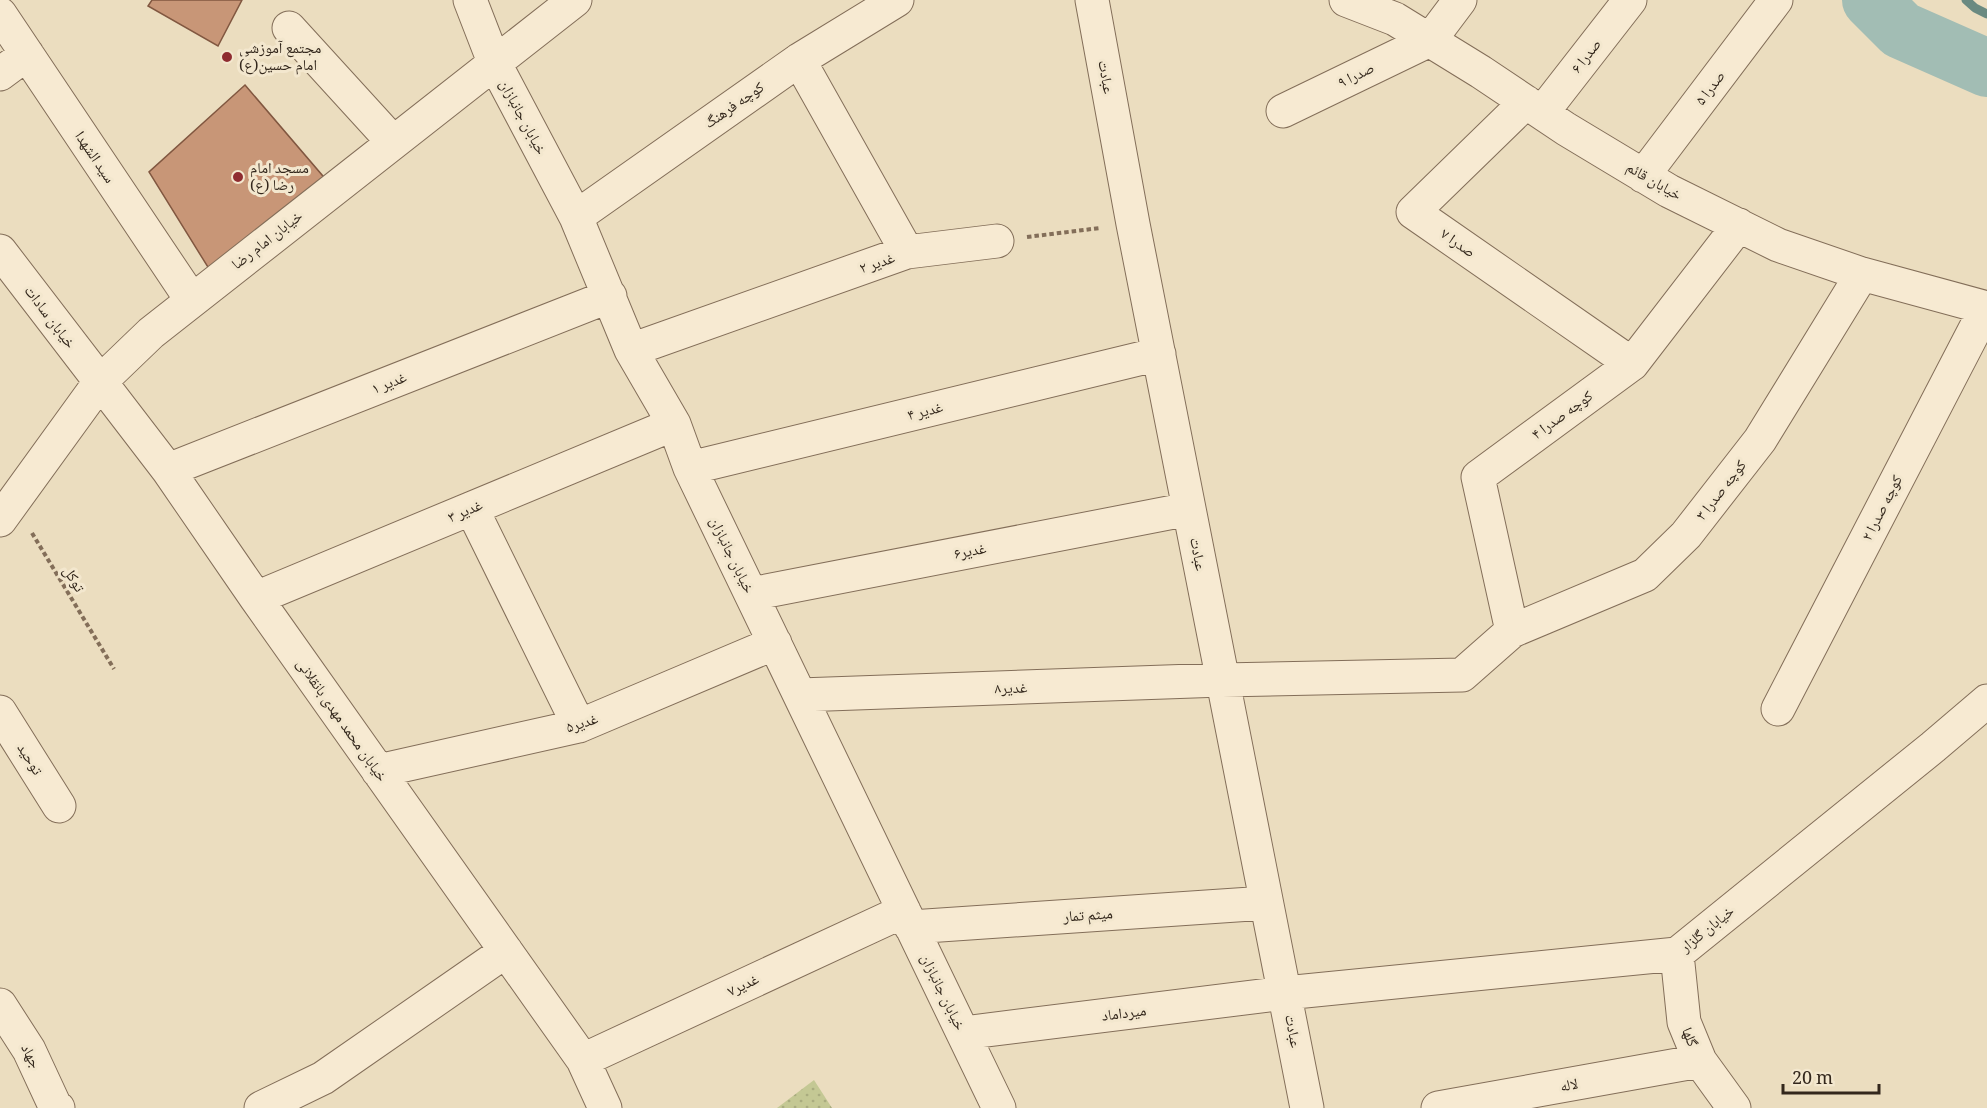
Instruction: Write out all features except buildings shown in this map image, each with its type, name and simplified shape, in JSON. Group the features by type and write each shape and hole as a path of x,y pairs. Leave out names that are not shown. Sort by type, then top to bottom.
{"street":[{"name":"خیابان جانبازان","path":"470,0 494,62 576,217 631,350 674,424 690,468 999,1108"},
{"name":"خیابان امام رضا","path":"7,511 100,382 151,333 190,299 575,0"},
{"name":"کوچه فرهنگ","path":"576,217 799,60 897,0"},
{"name":"عبادت","path":"1092,0 1133,224 1307,1108"},
{"name":"خیابان قائم","path":"1346,0 1395,19 1643,176 1778,245 1862,274 1987,308"},
{"path":"1430,40 1460,0"},
{"name":"صدرا ۶","path":"1534,107 1630,0"},
{"name":"صدرا ۵","path":"1643,176 1776,0"},
{"name":"سید الشهدا","path":"0,14 190,299"},
{"path":"289,28 393,141"},
{"name":"صدرا ۹","path":"1283,111 1430,40"},
{"path":"0,74 27,54"},
{"path":"799,60 907,252"},
{"name":"صدرا ۷","path":"1534,107 1413,212 1632,364"},
{"name":"کوچه صدرا ۴","path":"1512,631 1478,477 1632,364 1739,225"},
{"name":"غدیر ۲","path":"631,350 907,252 997,241"},
{"name":"خیابان سادات","path":"0,253 100,382"},
{"name":"کوچه صدرا ۳","path":"1222,680 1462,675 1512,631 1645,575 1686,535 1760,440 1862,274"},
{"name":"غدیر ۱","path":"168,470 610,296"},
{"name":"کوچه صدرا ۲","path":"1778,709 1987,308"},
{"name":"غدیر ۴","path":"690,468 1159,354"},
{"name":"خیابان محمد مهدی بانقلانی","path":"100,382 168,470 583,1060 605,1108"},
{"name":"غدیر ۳","path":"256,598 674,424"},
{"path":"472,509 579,726"},
{"name":"غدیر۶","path":"751,594 1189,509"},
{"name":"غدیر۵","path":"378,771 579,726 775,643"},
{"name":"غدیر۸","path":"800,695 1222,680"},
{"name":"خیابان گلزار","path":"1285,993 1677,954 1934,747 1987,701"},
{"name":"توحید","path":"0,712 59,806"},
{"name":"میثم تمار","path":"908,919 1266,903"},
{"name":"غدیر۷","path":"583,1060 908,919"},
{"path":"261,1108 323,1078 506,951"},
{"name":"گلها","path":"1677,954 1684,1022 1700,1061 1734,1108"},
{"name":"میرداماد","path":"963,1033 1285,993"},
{"name":"جهاد","path":"0,1005 29,1050 58,1108"},
{"name":"لاله","path":"1438,1108 1700,1061"}],"path":[{"path":"997,241 1133,224"},
{"name":"توکل","path":"7,511 114,669"}],"green space":[{"path":"814,1080 832,1108 777,1108"}],"waterway":[{"path":"1871,0 1901,30 1987,68"},
{"path":"1966,0 1987,14"}],"place":[{"name":"مجتمع آموزشی امام حسین(ع)","path":"227,57"},
{"name":"مسجد امام رضا (ع)","path":"238,177"}]}
